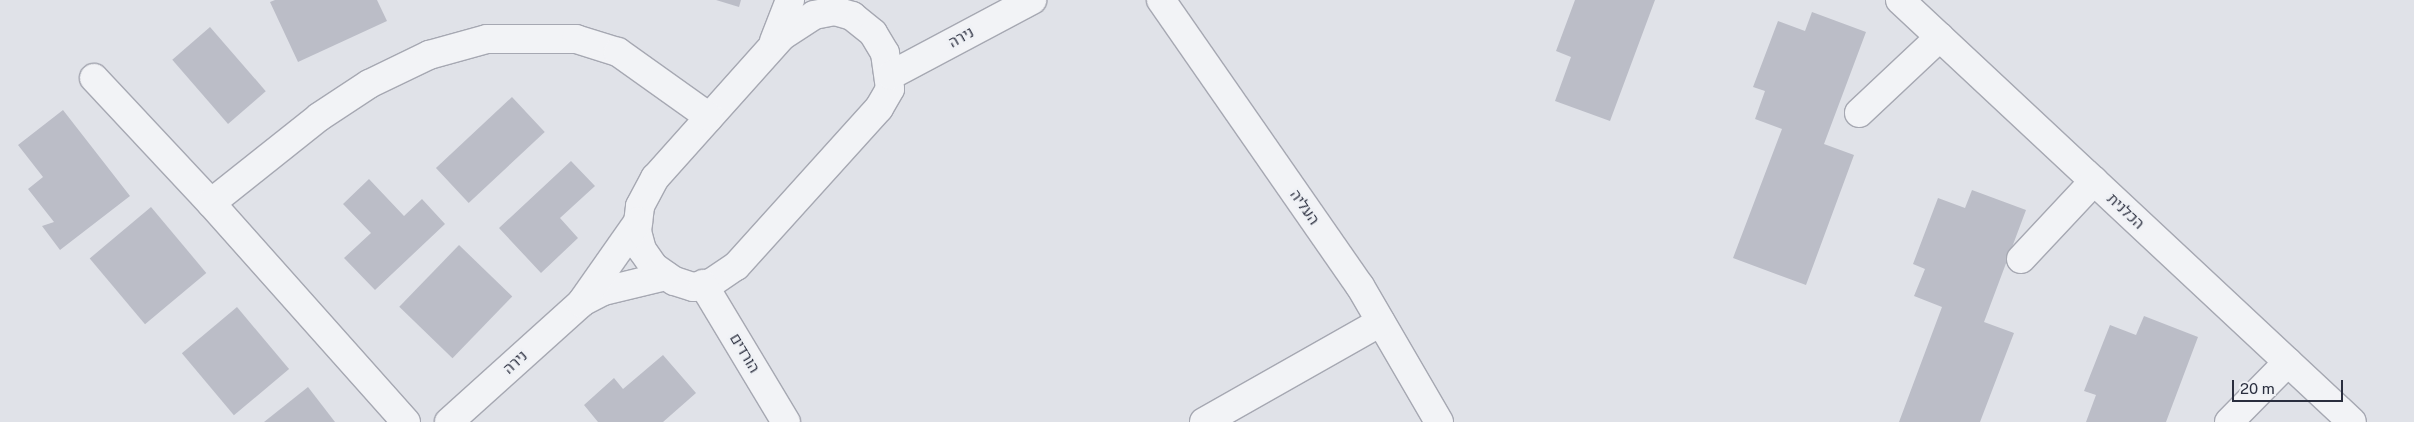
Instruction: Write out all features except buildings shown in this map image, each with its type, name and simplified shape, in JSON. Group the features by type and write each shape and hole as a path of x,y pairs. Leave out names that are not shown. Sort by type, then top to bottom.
{"street":[{"path":"772,47 790,0"},
{"name":"נירה","path":"891,75 1032,0"},
{"name":"העליה","path":"1161,0 1381,322 1439,422"},
{"name":"הכלנית","path":"1900,0 2352,422"},
{"path":"845,8 873,33 891,75 890,89 873,115 736,266 703,284 693,287 666,276 642,250 638,222 640,206 655,178 772,47 796,24 814,15 845,8"},
{"path":"1859,113 1940,37"},
{"path":"211,203 319,117 369,84 429,55 487,39 576,39 618,52 709,117"},
{"path":"94,78 211,203 406,422"},
{"path":"2021,259 2094,181"},
{"name":"נירה","path":"449,422 581,303 638,222"},
{"name":"נירה","path":"581,303 604,291 666,276"},
{"name":"הורדים","path":"703,284 786,422"},
{"path":"1204,422 1381,322"},
{"path":"2230,422 2288,362"}]}
